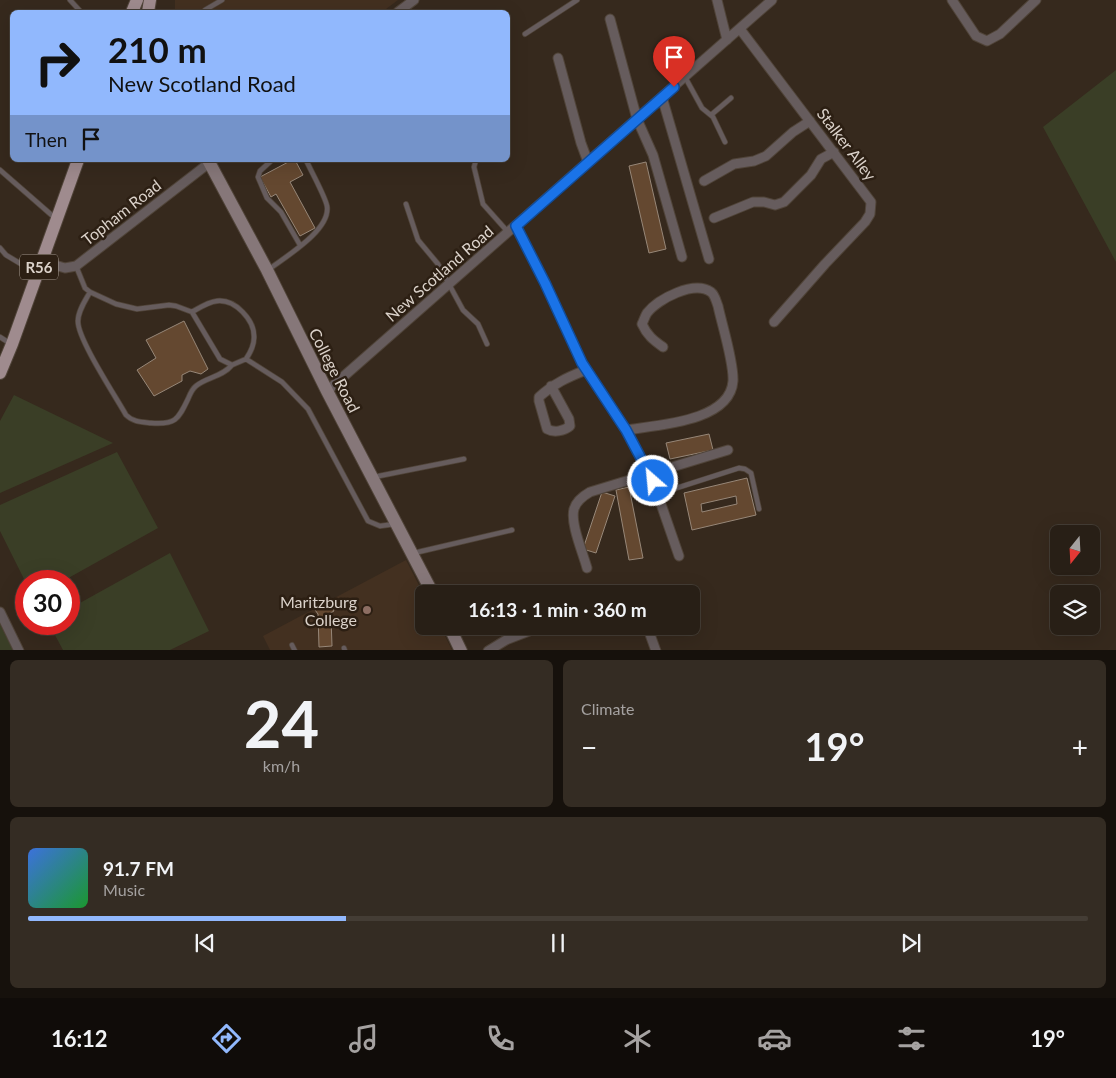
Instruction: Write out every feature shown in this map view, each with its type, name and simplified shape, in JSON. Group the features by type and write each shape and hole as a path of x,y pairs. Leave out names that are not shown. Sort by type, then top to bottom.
{"main road":[{"name":"R56","path":"0,373 77,162"}],"street":[{"path":"401,10 414,0"},
{"path":"717,0 727,40"},
{"name":"New Scotland Road","path":"327,391 772,0"},
{"path":"952,0 976,36 987,41 1000,34 1036,0"},
{"path":"610,20 637,119 653,155 682,257"},
{"name":"Stalker Alley","path":"740,29 871,202 870,214 774,322"},
{"path":"558,58 581,144 588,162"},
{"path":"662,97 708,259"},
{"path":"704,181 734,164 754,161 766,156 786,138 810,121"},
{"path":"714,218 753,202 775,205 784,202 811,175 820,160 834,152"},
{"name":"Topham Road","path":"39,268 76,266 209,162"},
{"name":"College Road","path":"211,162 428,585"},
{"path":"516,226 586,370 626,430 649,474 658,494 679,556"},
{"path":"626,430 685,420 709,413 720,406 730,395 733,380 731,363 718,306 715,296 710,291 690,288 662,301 647,313 642,324 645,332 652,340 663,347"},
{"path":"551,386 568,419 570,426 565,429 553,431 547,428 538,401 539,397 551,386 586,370"},
{"path":"587,568 573,519 576,505 590,492 728,450"},
{"path":"0,612 19,650"},
{"path":"454,635 461,650"},
{"path":"488,650 519,635"},
{"path":"650,635 656,650"}],"lane":[{"path":"70,0 79,10"},
{"path":"205,10 222,0"},
{"path":"524,34 577,0"},
{"path":"685,77 702,108 710,114 725,142"},
{"path":"710,114 732,98"},
{"path":"270,162 260,171 258,177 267,198 281,212 300,245"},
{"path":"267,270 316,232 327,217 327,206 307,162"},
{"path":"475,162 474,167 483,204 508,232"},
{"path":"0,170 56,219"},
{"path":"406,204 418,240 438,264 463,310 478,324 487,344"},
{"path":"0,248 6,255 39,268"},
{"path":"76,266 85,288 90,292 128,308 146,309 170,305 192,312 220,358 232,365"},
{"path":"90,292 79,313 78,327 94,361 126,415 137,422 171,422 177,419 195,386 224,373 232,365 246,360 255,337 253,330 240,309 232,304 218,301 192,312"},
{"path":"0,337 12,344"},
{"path":"246,360 282,382 308,409 368,521 380,526 396,524"},
{"path":"372,477 464,459"},
{"path":"658,494 739,468 751,473 759,509"},
{"path":"412,554 512,530"},
{"path":"292,646 295,650"}],"shaded area":[{"path":"175,0 398,0 385,10 175,10"},
{"name":"Maritzburg College","path":"406,560 419,585 415,585 415,635 444,635 452,650 270,650 263,636"}],"green space":[{"path":"1116,70 1116,262 1043,127"},
{"path":"14,395 113,443 0,493 0,421"},
{"path":"117,452 158,528 80,572 80,570 20,570 0,531 0,505"},
{"path":"170,553 209,631 170,650 63,650 55,635 80,635 80,603"},
{"path":"0,624 13,650 0,650"}],"building":[{"path":"288,162 296,162 303,175 290,182 315,228 300,236 276,194 271,197 260,177"},
{"path":"646,162 666,249 649,253 629,166"},
{"path":"184,321 208,369 201,374 190,371 182,375 182,381 154,396 137,370 156,358 146,340"},
{"path":"709,434 713,450 670,459 666,443"},
{"path":"747,478 756,515 692,530 684,493","holes":["736,496 737,504 702,512 701,504"]},
{"path":"629,487 643,558 629,560 616,490"},
{"path":"602,492 615,496 596,553 583,549"},
{"path":"329,602 334,611 325,616 331,618 332,646 319,647 318,614 315,610"}],"place":[{"name":"Maritzburg College","path":"367,610"}],"route":[{"path":"653,481 626,430 582,363 516,226 674,87"}]}
